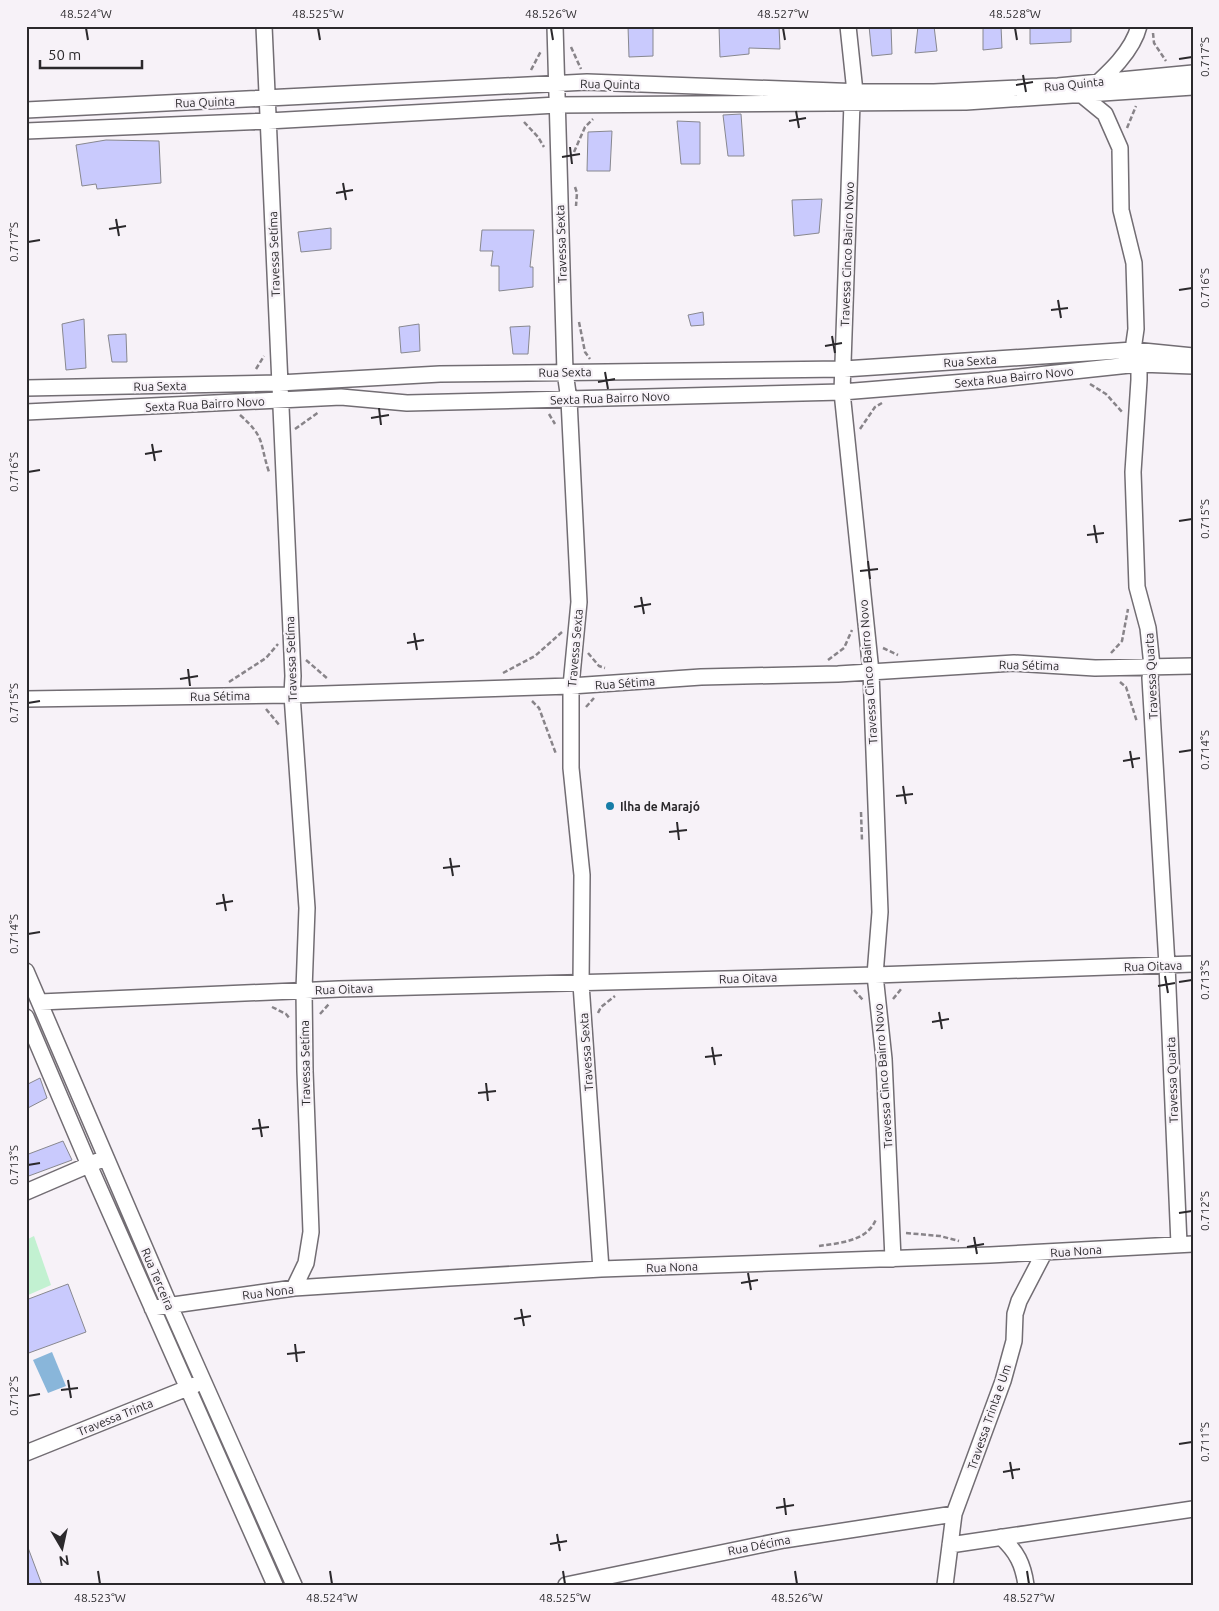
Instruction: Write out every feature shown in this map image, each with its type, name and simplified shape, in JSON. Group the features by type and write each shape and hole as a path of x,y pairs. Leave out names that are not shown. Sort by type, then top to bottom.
{"street":[{"name":"Travessa Setíma","path":"264,26 269,100 268,121 292,696 308,908 304,990 311,1232 306,1263 294,1288"},
{"name":"Travessa Sexta","path":"555,26 565,372 569,400 579,602 571,686 571,768 582,875 581,984 601,1269"},
{"name":"Travessa Cinco Bairro Novo","path":"848,26 853,98 842,392 871,672 880,912 876,975 884,1059 894,1259"},
{"path":"1083,96 1101,81 1135,41 1139,26"},
{"name":"Rua Quinta","path":"26,131 268,121 557,105 853,98 1058,86 1165,74 1193,73"},
{"name":"Rua Quinta","path":"26,110 269,100 587,82 853,98 966,102 1083,96 1153,88 1193,88"},
{"name":"Travessa Quarta","path":"1083,96 1105,114 1120,148 1121,210 1134,263 1136,357 1133,472 1137,587 1148,628 1152,666 1150,678 1186,1244"},
{"name":"Rua Sexta","path":"26,388 279,383 440,374 844,369 1193,356"},
{"name":"Sexta Rua Bairro Novo","path":"26,412 280,399 341,398 407,403 842,392 990,380 1136,357 1193,366"},
{"name":"Rua Sétima","path":"26,699 292,696 571,686 701,677 871,672 1014,663 1100,667 1193,666"},
{"name":"Rua Oitava","path":"40,1002 304,990 581,984 1193,964"},
{"name":"Rua Terceira","path":"26,971 169,1304 294,1585"},
{"name":"Rua Terceira","path":"26,1016 89,1165 275,1585"},
{"path":"26,1192 107,1158"},
{"name":"Rua Nona","path":"152,1308 169,1304 294,1288 601,1269 1044,1253 1186,1244"},
{"name":"Travessa Trinta e Um","path":"945,1585 954,1514 1003,1381 1014,1341 1015,1314 1019,1300 1044,1253"},
{"name":"Travessa Trinta","path":"26,1454 204,1382"},
{"path":"950,1545 1193,1509"},
{"name":"Rua Décima","path":"566,1585 784,1540 954,1514"},
{"path":"1001,1538 1011,1547 1023,1565 1026,1585"}],"path":[{"path":"1152,26 1154,43 1168,64 1165,74"},
{"path":"567,38 587,82"},
{"path":"525,86 544,46"},
{"path":"1120,148 1135,107 1153,88"},
{"path":"573,156 576,143 585,126 613,105"},
{"path":"512,108 538,136 545,149"},
{"path":"578,317 585,352 593,363 607,371"},
{"path":"236,384 258,368 266,351 277,340"},
{"path":"1088,383 1106,394 1126,415"},
{"path":"858,436 861,427 875,408 888,399"},
{"path":"294,431 322,411"},
{"path":"237,413 256,430 262,441 269,473"},
{"path":"1137,587 1128,610 1127,626 1122,641 1100,667 1126,688 1138,726"},
{"path":"822,661 828,660 844,648 854,625"},
{"path":"501,674 535,656 566,627"},
{"path":"210,696 266,658 279,644 291,637 299,653 312,668 333,682 343,694"},
{"path":"878,643 882,648 901,657"},
{"path":"582,646 599,666 607,669"},
{"path":"571,730 586,707 598,694 617,684"},
{"path":"249,696 264,706 281,729"},
{"path":"888,1005 896,993 903,988"},
{"path":"594,1018 602,1007 620,994"},
{"path":"318,1018 320,1012 336,1000"},
{"path":"266,1006 286,1014 293,1025"},
{"path":"812,1247 841,1243 865,1234 872,1229 878,1215"},
{"path":"903,1232 921,1236 940,1236 963,1242"}],"green space":[{"path":"34,1236 51,1285 26,1296 26,1240"}],"water":[{"path":"52,1352 66,1386 48,1393 33,1360"}],"building":[{"path":"628,26 653,26 653,56 629,57"},
{"path":"719,26 779,26 780,49 749,48 749,54 720,57"},
{"path":"869,26 891,26 892,54 872,56"},
{"path":"918,26 934,26 937,51 915,53"},
{"path":"983,26 1001,26 1002,48 983,50"},
{"path":"1030,26 1071,26 1071,42 1030,44"},
{"path":"741,114 744,156 728,156 723,115"},
{"path":"677,121 700,122 700,164 681,164"},
{"path":"612,131 610,171 587,171 588,132"},
{"path":"106,140 159,141 161,183 97,189 96,184 82,186 76,145"},
{"path":"822,199 819,233 794,236 792,200"},
{"path":"331,228 331,249 301,252 298,232"},
{"path":"482,230 534,230 530,267 533,267 533,287 499,291 499,266 491,266 493,251 480,251"},
{"path":"703,312 704,325 691,326 688,315"},
{"path":"84,319 86,368 66,370 62,324"},
{"path":"419,324 420,351 401,353 399,327"},
{"path":"530,326 528,354 513,354 510,327"},
{"path":"126,334 127,362 112,362 108,335"},
{"path":"40,1078 47,1098 26,1109 26,1085"},
{"path":"63,1141 72,1160 26,1177 26,1155"},
{"path":"68,1284 86,1332 26,1354 26,1300"},
{"path":"27,1545 42,1585 26,1585"}],"place":[{"name":"Ilha de Marajó","path":"610,806"}]}
